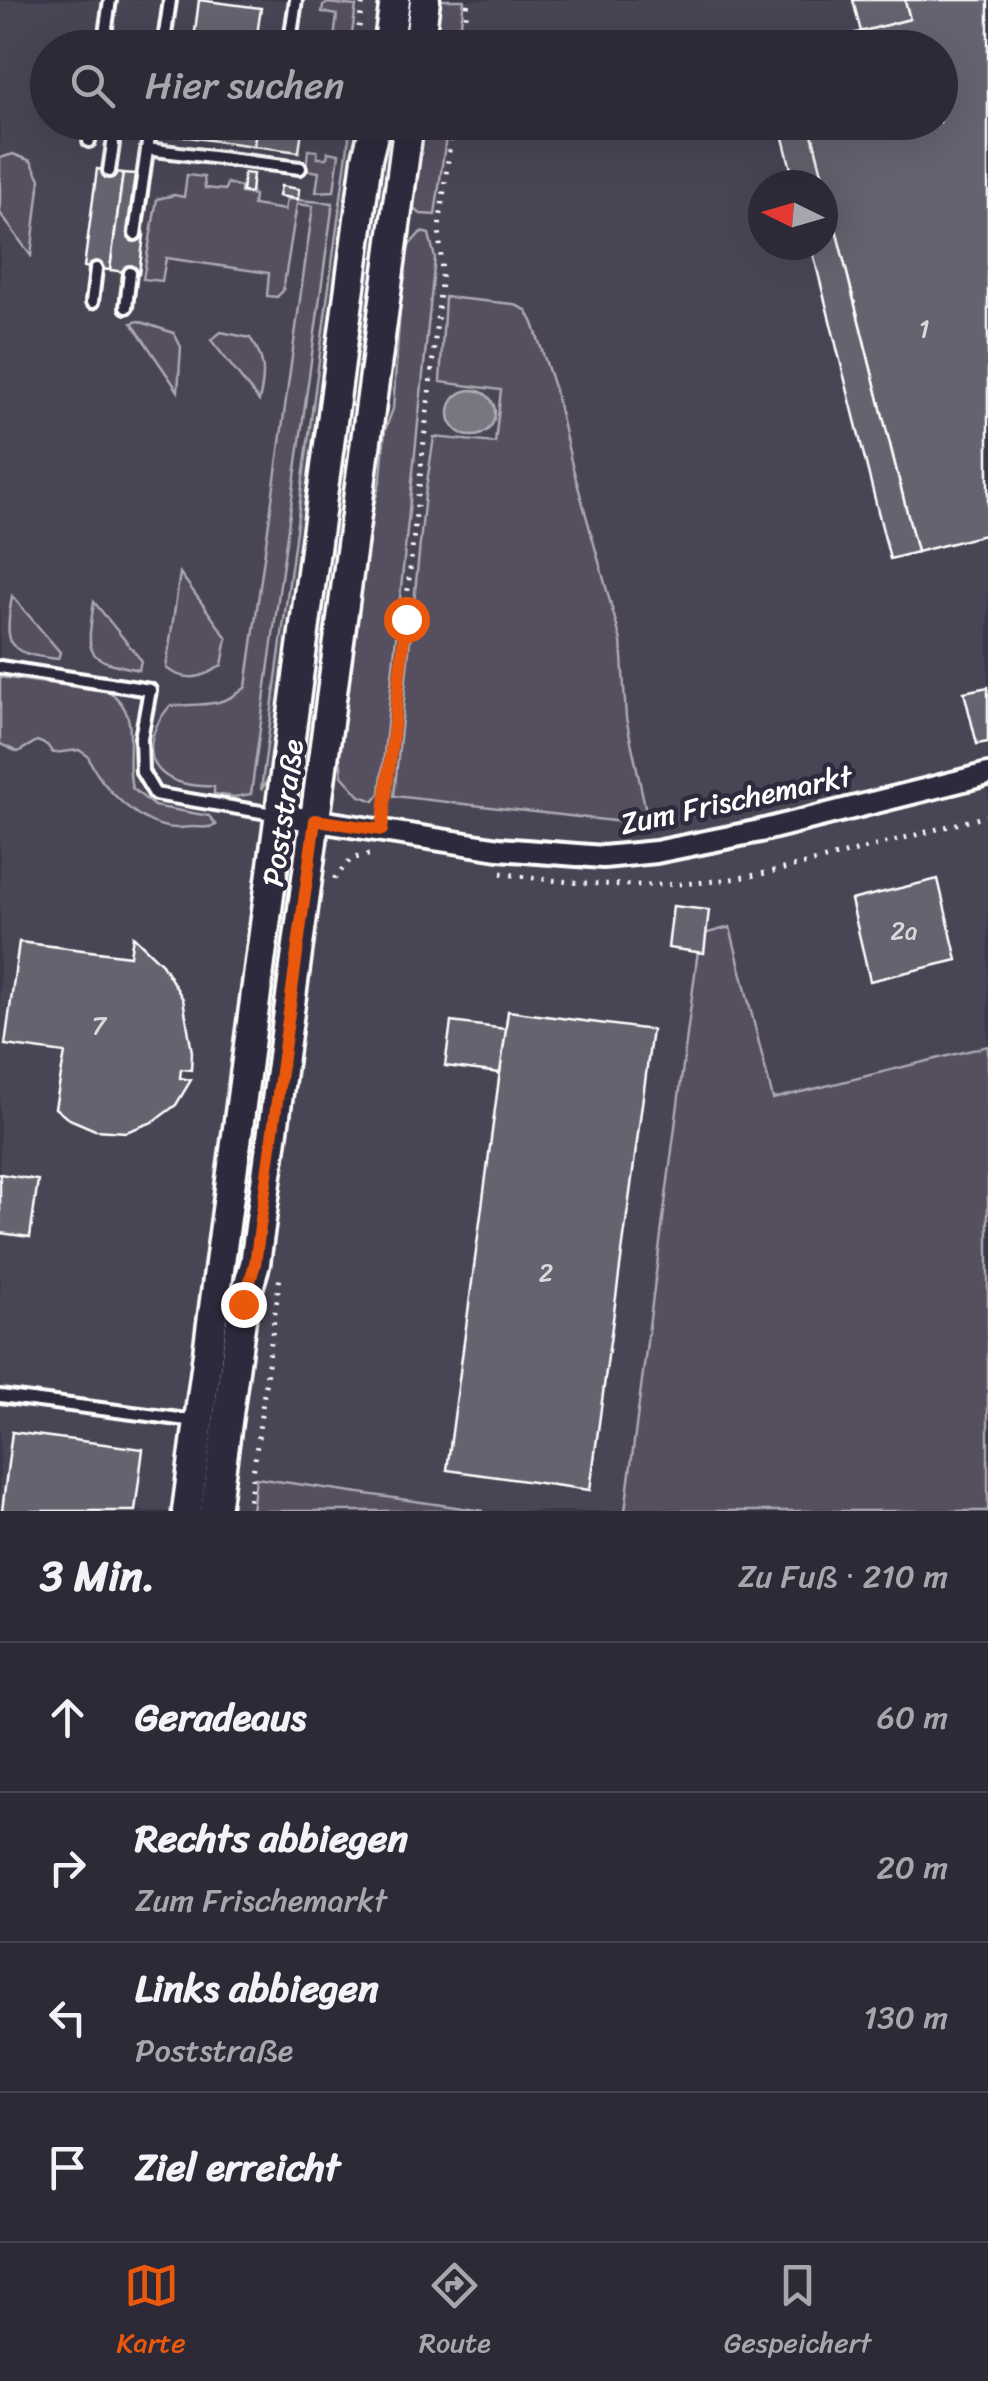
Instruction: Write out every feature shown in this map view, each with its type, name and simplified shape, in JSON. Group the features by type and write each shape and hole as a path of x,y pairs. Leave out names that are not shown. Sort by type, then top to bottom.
{"street":[{"path":"391,30 395,0"},
{"path":"421,30 425,0"},
{"name":"Poststraße","path":"188,1501 372,140"},
{"name":"Poststraße","path":"216,1503 243,1304 255,1264 407,140"},
{"name":"Zum Frischemarkt","path":"280,815 517,851 603,857 656,852 760,831 988,774"},
{"path":"188,1501 216,1503"}],"lane":[{"path":"106,30 110,0"},
{"path":"166,30 170,0"},
{"path":"292,30 296,0"},
{"path":"135,234 148,140"},
{"path":"109,171 113,144"},
{"path":"147,149 300,168"},
{"path":"92,302 96,268"},
{"path":"126,307 130,273"},
{"path":"0,667 150,690 141,738 142,772 156,794 280,815"},
{"path":"0,1396 196,1421"}],"path":[{"path":"359,30 363,0"},
{"path":"464,30 468,0"},
{"path":"382,830 442,274 440,228 451,140"}],"shaded area":[{"path":"0,0 988,0 988,1511 0,1511"},
{"path":"439,0 464,0 460,30 435,30"},
{"path":"323,6 356,6 352,30 335,30 337,15 322,12"},
{"path":"349,140 361,140 350,194 270,776 261,790"},
{"path":"382,140 389,140 389,173 362,368 352,367"},
{"path":"421,140 446,140 435,215 421,214 412,208"},
{"path":"308,150 317,151 317,158 327,158 328,152 339,154 334,191 316,192 319,172 306,170"},
{"path":"13,154 31,161 40,179 31,256 0,213 0,158"},
{"path":"187,175 204,177 205,188 225,190 227,183 241,187 241,193 254,195 253,205 285,210 287,199 333,203 251,794 235,797 214,794 214,787 186,784 168,777 153,760 152,739 170,706 219,702 246,687 313,206 297,204 283,291 277,297 267,296 269,273 166,258 162,281 143,279 157,199 184,197"},
{"path":"421,232 429,234 435,258 380,793 374,801 360,796 342,776 338,738 368,530 381,477 385,430 393,409 404,251"},
{"path":"445,297 513,304 526,310 533,323 555,390 621,641 626,718 649,825 394,796 434,437 495,443 501,390 440,382"},
{"path":"138,321 174,333 181,347 178,391 132,323"},
{"path":"221,332 250,338 255,345 263,368 259,401 211,340"},
{"path":"472,390 488,397 495,413 488,429 472,436 456,429 449,413 456,397"},
{"path":"342,439 353,440 338,555 332,555 332,515"},
{"path":"180,573 227,638 222,665 194,677 181,676 166,668"},
{"path":"12,596 60,652 58,659 28,654 12,644 8,627"},
{"path":"94,602 141,660 139,670 108,662 93,652 90,634"},
{"path":"0,677 108,691 119,700 129,722 132,788 154,806 209,816 216,825 177,828 150,821 112,792 88,756 79,750 53,753 37,741 18,752 0,744"},
{"path":"278,917 288,919 214,1468 204,1466"},
{"path":"730,927 773,1099 988,1046 988,1511 625,1511 700,935"},
{"path":"256,1478 483,1511 252,1511"}],"building":[{"path":"199,0 261,8 258,30 195,30"},
{"path":"853,0 905,0 910,19 860,30"},
{"path":"905,0 988,0 988,534 917,552 838,237 838,170 821,170 814,140 958,140 958,30 868,30 910,19"},
{"path":"210,140 255,140 254,146"},
{"path":"255,140 301,140 299,152 254,146"},
{"path":"784,140 814,140 821,170 791,170"},
{"path":"97,169 123,173 110,270 84,267"},
{"path":"123,173 135,174 127,233 144,235 139,274 110,270"},
{"path":"244,173 253,174 251,193 242,192"},
{"path":"281,186 299,189 298,199 279,196"},
{"path":"838,237 917,552 890,559 815,260 838,260"},
{"path":"988,687 988,742 977,744 964,692"},
{"path":"938,879 957,960 870,981 851,900"},
{"path":"673,906 709,910 704,953 668,948"},
{"path":"133,936 162,964 183,999 192,1052 191,1070 181,1069 180,1078 191,1080 176,1105 153,1122 126,1132 95,1130 55,1108 65,1053 5,1045 19,942 130,956"},
{"path":"508,1011 652,1030 590,1490 447,1470"},
{"path":"451,1022 506,1029 500,1073 445,1066"},
{"path":"0,1174 38,1180 30,1237 0,1233"},
{"path":"12,1432 143,1449 135,1511 2,1511"}],"route":[{"path":"243,1304 255,1264 315,820 382,830 406,619"}]}
